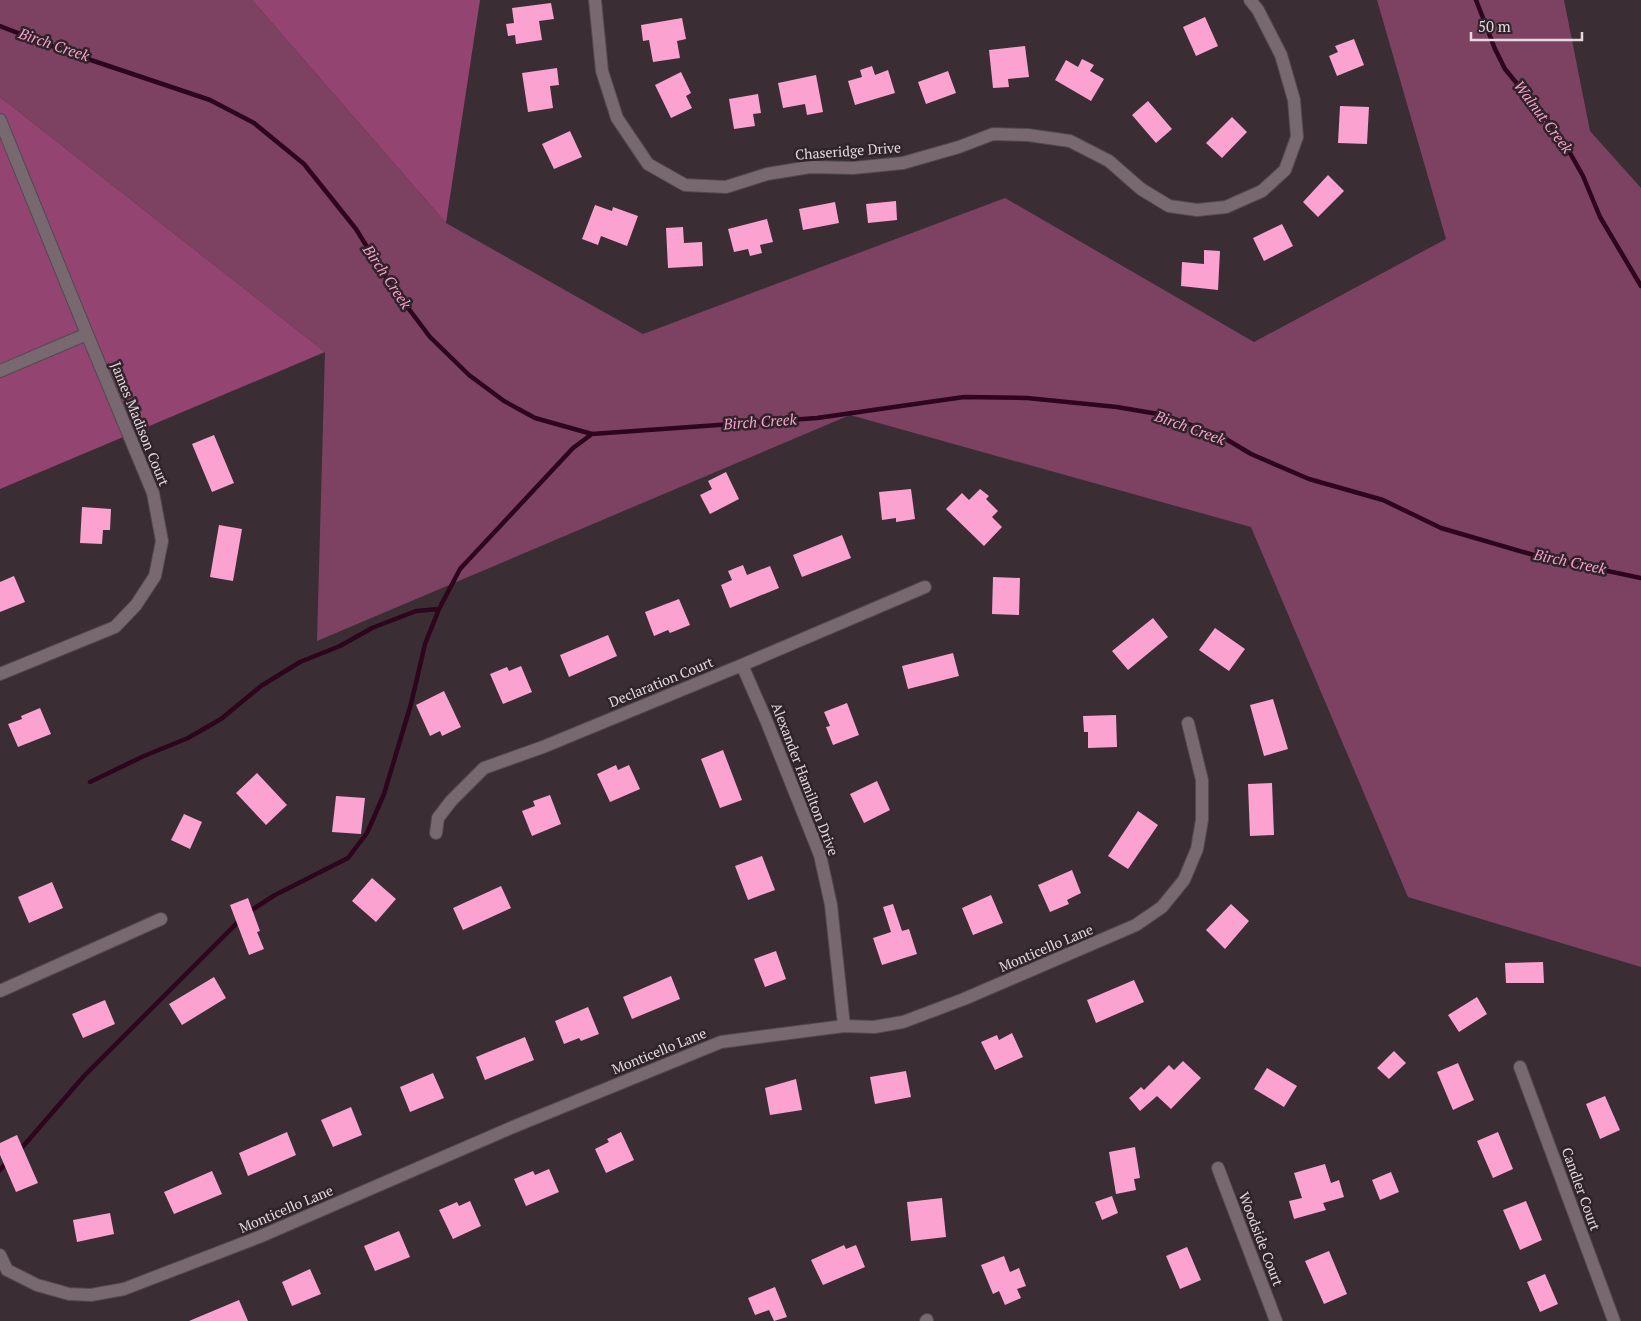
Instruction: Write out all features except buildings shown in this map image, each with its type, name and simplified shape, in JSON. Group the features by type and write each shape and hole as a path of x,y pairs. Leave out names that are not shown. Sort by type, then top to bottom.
{"street":[{"name":"Chaseridge Drive","path":"595,0 602,70 617,118 648,164 685,185 726,187 767,174 810,167 852,168 903,163 959,147 993,134 1028,135 1070,141 1109,161 1140,188 1169,206 1197,210 1226,207 1262,190 1285,170 1296,137 1294,100 1281,55 1258,10 1250,0"},
{"name":"James Madison Court","path":"0,120 5,149 87,334 153,493 162,541 155,576 136,605 115,626 0,674"},
{"path":"0,371 87,334"},
{"name":"Declaration Court","path":"436,833 438,818 451,800 484,768 543,747 925,587"},
{"name":"Alexander Hamilton Drive","path":"742,665 820,855 832,905 844,1026"},
{"name":"Monticello Lane","path":"0,1255 3,1274 69,1294 91,1295 124,1289 259,1238 514,1127 721,1042 844,1026 874,1027 903,1022 964,999 1136,925 1162,907 1184,880 1197,849 1202,820 1202,780 1188,723"},
{"path":"0,991 161,918"},
{"name":"Candler Court","path":"1520,1067 1614,1321"},
{"name":"Woodside Court","path":"1218,1168 1276,1321"}],"shaded area":[{"path":"0,0 252,0 446,223 643,334 1005,198 1254,342 1446,239 1377,0 1564,0 1590,131 1641,188 1641,967 1408,897 1251,527 850,415 317,641 325,352 0,97"},
{"path":"252,0 480,0 446,223"},
{"path":"0,97 325,352 0,489"}],"waterway":[{"name":"Walnut Creek","path":"1476,0 1505,69 1561,137 1583,176 1600,217 1641,286"},
{"name":"Birch Creek","path":"0,26 70,53 210,100 254,123 304,164 356,229 390,284 430,337 469,375 504,401 535,418 592,434 817,418 964,397 1027,398 1117,407 1164,415 1221,436 1251,454 1309,479 1383,500 1441,528 1537,556 1641,578"},
{"path":"247,913 275,895 348,858 367,833 384,794 411,704 425,644 439,609 460,569 573,448 592,434"},
{"path":"90,782 144,756 188,738 221,719 261,686 300,662 340,646 372,628 416,611 439,609"},
{"path":"19,1151 84,1076 240,920"},
{"path":"0,1170 8,1161"}]}
